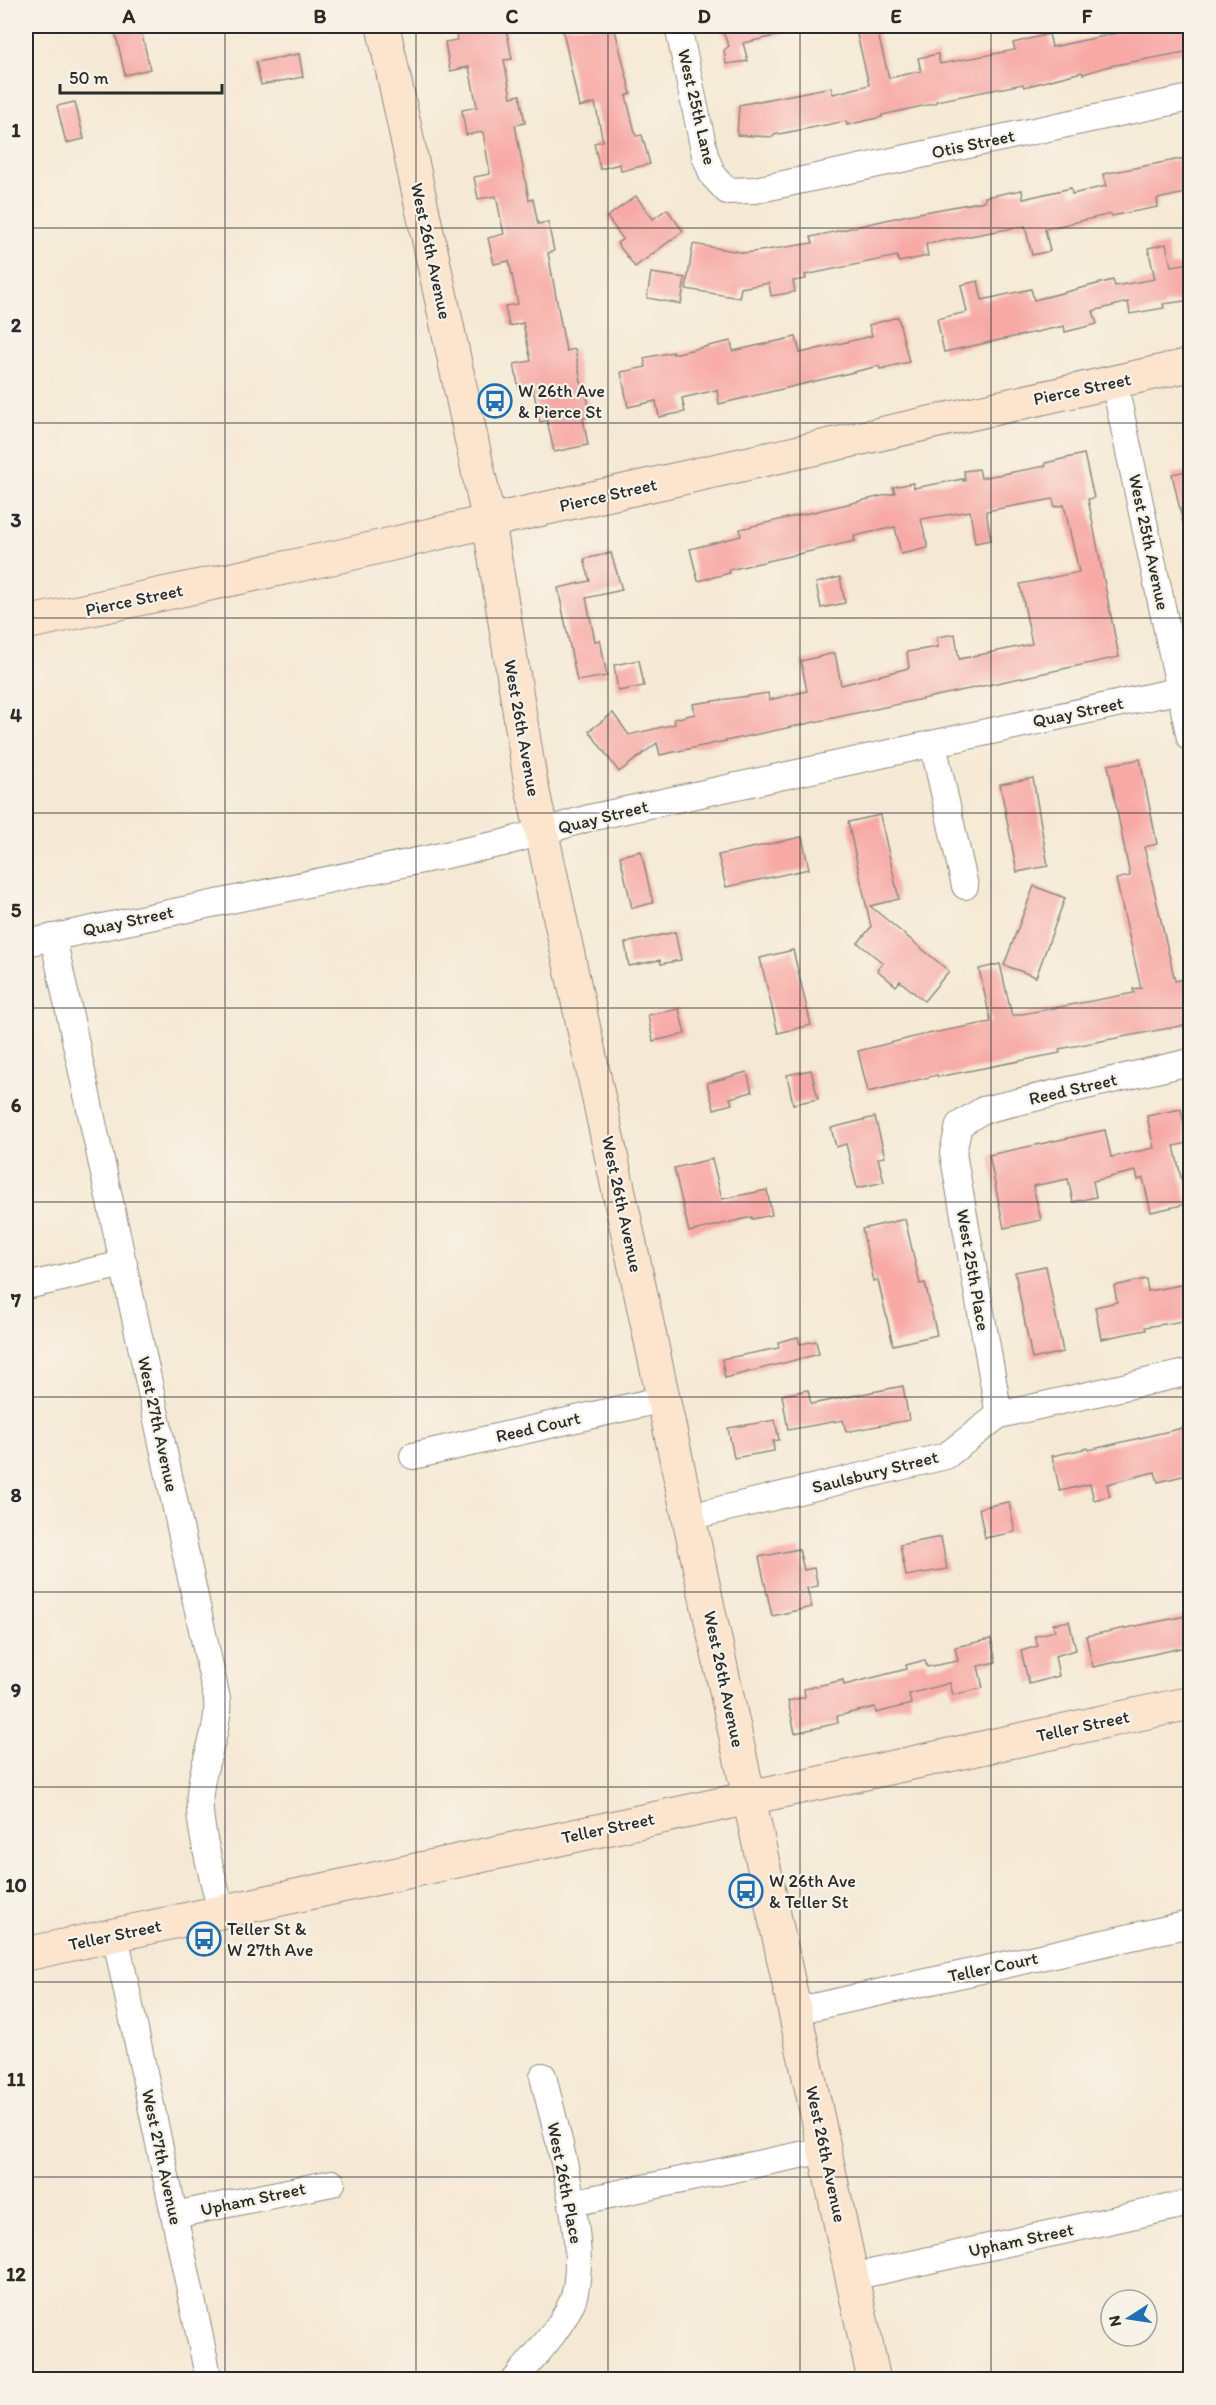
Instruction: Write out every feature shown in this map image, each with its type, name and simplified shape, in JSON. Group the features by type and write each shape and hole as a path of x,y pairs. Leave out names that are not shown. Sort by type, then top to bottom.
{"street":[{"name":"West 26th Avenue","path":"382,26 489,522 522,734 542,832 874,2379"},
{"name":"West 25th Lane","path":"678,26 705,155 713,176 727,192 755,190"},
{"name":"Otis Street","path":"755,190 1191,98"},
{"name":"Pierce Street","path":"26,623 336,557 1191,365"},
{"name":"West 25th Avenue","path":"1114,381 1191,738"},
{"name":"Quay Street","path":"26,943 503,843 590,818 1180,690"},
{"path":"933,744 965,886"},
{"name":"West 27th Avenue","path":"53,937 217,1699 218,1717 202,1778 199,1800 201,1820 221,1912"},
{"name":"Reed Street","path":"959,1125 983,1110 1191,1062"},
{"name":"West 25th Place","path":"959,1125 953,1153 999,1415"},
{"path":"26,1286 124,1264"},
{"name":"Saulsbury Street","path":"689,1517 946,1456 999,1415 1191,1372"},
{"name":"Reed Court","path":"413,1456 664,1399"},
{"name":"Teller Street","path":"26,1954 1191,1703"},
{"name":"Teller Court","path":"795,2011 1191,1924"},
{"name":"West 27th Avenue","path":"115,1935 209,2379"},
{"name":"West 26th Place","path":"515,2379 567,2312 579,2277 572,2203 543,2076"},
{"path":"572,2203 825,2150"},
{"name":"Upham Street","path":"174,2215 332,2183"},
{"name":"Upham Street","path":"852,2277 1191,2203"}],"building":[{"path":"114,26 140,26 150,69 125,75"},
{"path":"455,26 495,26 496,30 506,28 512,59 504,60 511,97 520,95 525,123 515,125 529,200 533,199 538,224 548,222 554,251 548,253 566,351 575,349 583,392 586,392 591,416 583,418 588,445 554,452 547,420 540,422 533,388 519,390 514,364 531,361 523,323 509,326 505,306 518,304 509,261 494,264 488,238 504,234 496,196 478,199 474,177 490,174 483,132 466,135 462,110 477,107 469,67 450,71 445,42 457,40"},
{"path":"562,26 614,26 631,94 626,96 636,136 642,135 650,164 621,171 620,164 600,169 594,143 603,141 595,103 579,107"},
{"path":"720,26 788,26 789,33 743,43 748,61 726,64 724,50 729,46"},
{"path":"855,26 876,26 889,78 921,71 918,58 938,54 940,64 1015,50 1013,43 1049,34 1052,47 1150,26 1191,26 1191,51 1110,66 1083,74 1082,72 1024,87 1023,84 936,101 936,103 847,125 846,121 773,137 737,135 739,105 831,87 833,94 869,85"},
{"path":"299,54 303,77 261,85 256,62"},
{"path":"75,102 84,139 66,143 57,106"},
{"path":"1191,157 1191,192 1157,199 1158,207 1112,216 1111,214 1045,229 1050,251 1032,255 1025,226 926,244 928,256 899,262 897,256 805,275 806,279 793,281 795,292 771,296 769,283 741,288 739,298 686,289 693,244 746,253 813,243 811,237 908,215 985,201 985,197 1022,190 1023,199 1071,188 1072,194 1106,186 1103,174"},
{"path":"636,196 653,219 667,209 683,231 635,267 617,243 623,239 607,217"},
{"path":"1166,244 1171,266 1191,263 1191,300 1163,304 1164,308 1130,314 1128,302 1093,311 1097,324 1065,332 1064,326 944,352 937,319 967,312 961,285 978,281 982,300 1031,289 1034,300 1113,280 1115,286 1155,279 1148,248"},
{"path":"651,273 685,278 681,304 647,298"},
{"path":"898,317 909,362 880,369 879,366 719,404 717,390 682,398 685,412 659,417 656,401 628,407 621,372 646,367 644,358 731,341 733,351 796,337 800,353 872,336 869,325"},
{"path":"1084,454 1094,498 1088,499 1119,657 660,755 657,743 619,772 589,731 613,713 629,735 675,724 674,719 695,714 693,704 768,693 769,700 807,691 801,661 835,653 841,685 909,668 907,652 938,647 937,637 955,634 959,659 1032,644 1020,584 1079,572 1064,505 1055,507 1053,499 986,511 991,540 975,543 970,511 921,519 928,548 901,554 895,527 854,536 855,541 729,570 730,573 698,581 690,549 741,536 740,529 895,493 893,487 913,483 914,488 963,479 965,481 964,471 979,469 981,478 1046,466 1045,463"},
{"path":"1191,470 1191,522 1183,523 1172,474"},
{"path":"611,553 622,590 586,598 595,641 600,640 607,676 577,681 558,588 590,581 584,559"},
{"path":"840,577 845,603 821,608 816,583"},
{"path":"639,660 644,686 618,691 614,665"},
{"path":"1140,759 1157,844 1144,847 1175,981 1191,978 1191,1024 1059,1049 1060,1053 938,1077 937,1075 868,1092 858,1051 922,1035 991,1022 979,969 1000,964 1012,1016 1134,993 1133,989 1141,988 1116,879 1130,876 1108,765"},
{"path":"1033,778 1048,866 1017,872 1000,784"},
{"path":"880,815 899,899 870,906 949,971 924,1001 900,981 896,986 877,970 883,963 858,943 871,927 848,822"},
{"path":"802,837 809,869 726,887 718,855"},
{"path":"641,851 653,903 632,908 620,856"},
{"path":"1034,886 1065,898 1036,977 1004,965"},
{"path":"675,932 681,960 661,964 660,960 629,966 625,943"},
{"path":"793,950 811,1025 778,1033 760,958"},
{"path":"679,1009 685,1034 653,1041 648,1015"},
{"path":"811,1070 818,1099 793,1104 787,1075"},
{"path":"747,1072 752,1092 730,1098 732,1104 714,1109 707,1083"},
{"path":"1181,1109 1188,1143 1174,1146 1187,1204 1151,1212 1143,1178 1138,1180 1136,1171 1093,1181 1096,1197 1073,1202 1068,1179 1033,1186 1041,1220 1004,1228 989,1155 1105,1130 1111,1157 1154,1148 1147,1116"},
{"path":"875,1117 885,1157 878,1158 884,1182 857,1188 846,1144 836,1147 831,1128"},
{"path":"712,1159 722,1199 767,1190 772,1215 752,1219 752,1217 689,1232 674,1168"},
{"path":"905,1219 920,1284 925,1283 937,1335 893,1345 878,1280 874,1281 862,1229"},
{"path":"1046,1266 1063,1352 1032,1359 1015,1272"},
{"path":"1146,1279 1148,1291 1191,1283 1191,1320 1145,1327 1146,1330 1101,1339 1095,1307 1117,1302 1114,1286"},
{"path":"798,1337 800,1344 816,1341 819,1354 725,1378 722,1359 779,1348 778,1342"},
{"path":"903,1386 909,1420 846,1432 843,1420 788,1430 782,1395 808,1390 811,1404"},
{"path":"775,1420 779,1440 773,1441 774,1451 734,1458 728,1428"},
{"path":"1191,1426 1191,1474 1158,1482 1155,1472 1107,1484 1110,1496 1094,1500 1090,1484 1060,1491 1052,1456 1088,1448 1089,1450"},
{"path":"1009,1502 1015,1532 985,1538 979,1508"},
{"path":"941,1537 947,1569 906,1576 900,1545"},
{"path":"799,1549 804,1570 814,1568 818,1586 807,1588 812,1607 772,1616 759,1557"},
{"path":"1191,1615 1191,1646 1093,1667 1086,1636"},
{"path":"1069,1621 1076,1650 1055,1656 1059,1676 1029,1684 1021,1651 1038,1646 1035,1636 1055,1631 1053,1624"},
{"path":"991,1639 996,1662 978,1666 983,1688 953,1695 950,1683 909,1694 911,1704 876,1713 875,1707 837,1716 838,1723 795,1733 788,1701 805,1697 804,1689 843,1680 844,1685 907,1669 906,1665 925,1660 927,1667 958,1661 955,1647"}],"place":[{"name":"W 26th Ave & Pierce St","path":"495,401"},
{"name":"W 26th Ave & Teller St","path":"746,1891"},
{"name":"Teller St & W 27th Ave","path":"204,1939"}]}
